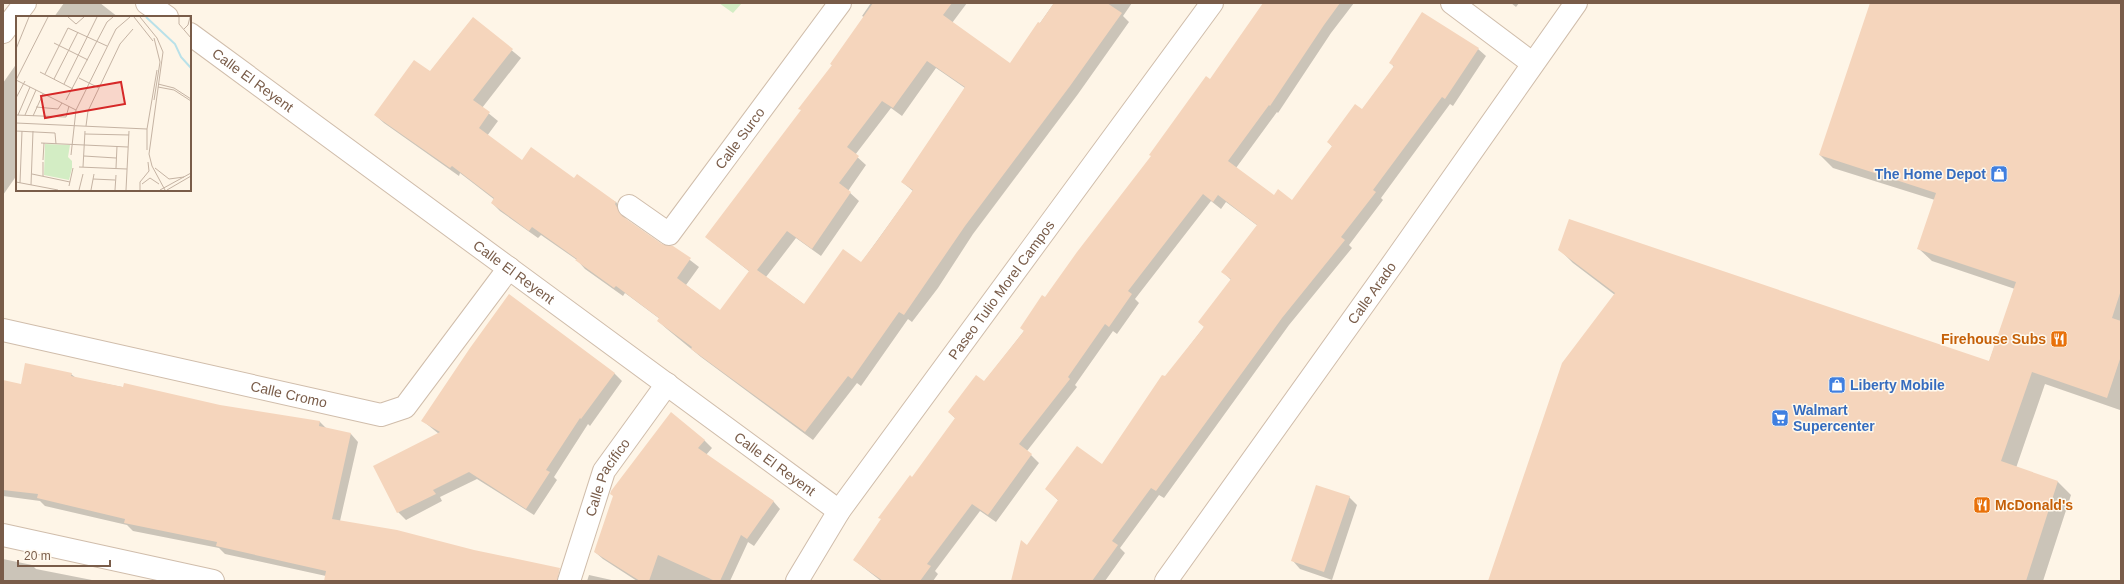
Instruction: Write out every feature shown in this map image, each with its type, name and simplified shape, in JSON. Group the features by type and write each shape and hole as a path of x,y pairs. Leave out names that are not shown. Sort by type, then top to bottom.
{"street":[{"path":"3,32 25,3"},
{"path":"147,3 166,16"},
{"name":"Calle Surco","path":"629,206 669,234 840,3"},
{"name":"Paseo Tulio Morel Campos","path":"797,581 839,510 1212,3"},
{"path":"1452,3 1532,63"},
{"name":"Calle Arado","path":"1166,581 1401,253 1532,63 1576,3"},
{"name":"Calle El Reyent","path":"191,35 839,510"},
{"name":"Calle Cromo","path":"3,330 381,415 404,407 509,268"},
{"name":"Calle Pacífico","path":"569,581 604,471 667,384"},
{"path":"3,535 213,581"}],"green space":[{"path":"719,3 742,3 733,13"}],"building":[{"path":"873,3 952,3 943,15 1010,63 1038,22 1040,23 1054,3 1107,3 1122,13 1070,86 965,226 904,315 899,312 852,379 848,376 805,432 691,349 692,347 657,321 659,318 616,286 614,288 532,227 529,231 491,203 494,198 452,166 450,168 374,115 414,60 430,71 473,17 513,49 473,100 490,112 479,128 522,160 531,147 574,178 577,174 616,202 615,204 622,216 662,244 673,246 691,258 677,278 720,310 749,271 705,237 801,110 798,109 832,65 830,64","holes":["927,61 965,87 901,182 913,190 861,262 843,249 804,304 757,270 787,231 812,249 851,192 839,183 859,156 847,147 882,101 893,108"]},
{"path":"1263,3 1340,3 1270,106 1269,105 1228,161 1274,195 1278,189 1292,200 1332,146 1327,142 1355,104 1362,109 1394,66 1389,63 1422,12 1479,48 1445,99 1442,97 1373,190 1376,192 1341,237 1345,240 1282,318 1156,491 1151,488 1112,541 1118,545 1092,581 1011,581 1021,540 1027,545 1058,500 1045,489 1077,446 1102,464 1162,375 1165,376 1204,327 1198,322 1231,279 1221,272 1257,225 1218,195 1213,202 1203,194 1128,291 1132,294 1109,327 1105,324 1068,377 1070,379 1019,444 1032,454 988,515 972,504 927,564 931,566 920,581 883,581 853,560 881,519 878,518 910,475 912,477 955,418 948,412 976,375 984,381 1024,331 1020,328 1042,295 1045,297 1077,252 1151,156 1149,155 1206,76 1210,79"},
{"name":"Walmart Supercenter","path":"1870,3 2121,3 2121,290 2112,318 2121,321 2121,356 2107,398 2032,372 2001,461 2058,481 2026,581 1488,581 1562,363 1615,293 1558,250 1569,219 1989,361 2016,282 1917,249 1936,193 1819,155"},
{"path":"509,294 615,373 581,419 580,418 546,470 550,472 526,509 469,472 433,490 436,494 397,513 373,466 440,432 421,421 470,348"},
{"path":"25,363 72,373 71,376 123,387 124,383 220,405 320,421 319,426 351,433 332,519 397,530 474,550 560,568 557,581 324,581 326,571 216,546 217,542 124,523 125,519 37,498 38,494 3,490 3,380 21,384"},
{"path":"671,412 705,440 698,448 774,501 747,539 741,535 720,581 715,581 658,555 649,581 640,581 594,552 613,496 610,494 611,491"},
{"path":"1316,485 1350,496 1324,572 1291,561"}],"place":[{"name":"The Home Depot","path":"1999,174"},
{"name":"Firehouse Subs","path":"2059,339"},
{"name":"Liberty Mobile","path":"1837,385"},
{"name":"Walmart Supercenter","path":"1780,418"},
{"name":"McDonald's","path":"1982,505"}]}
